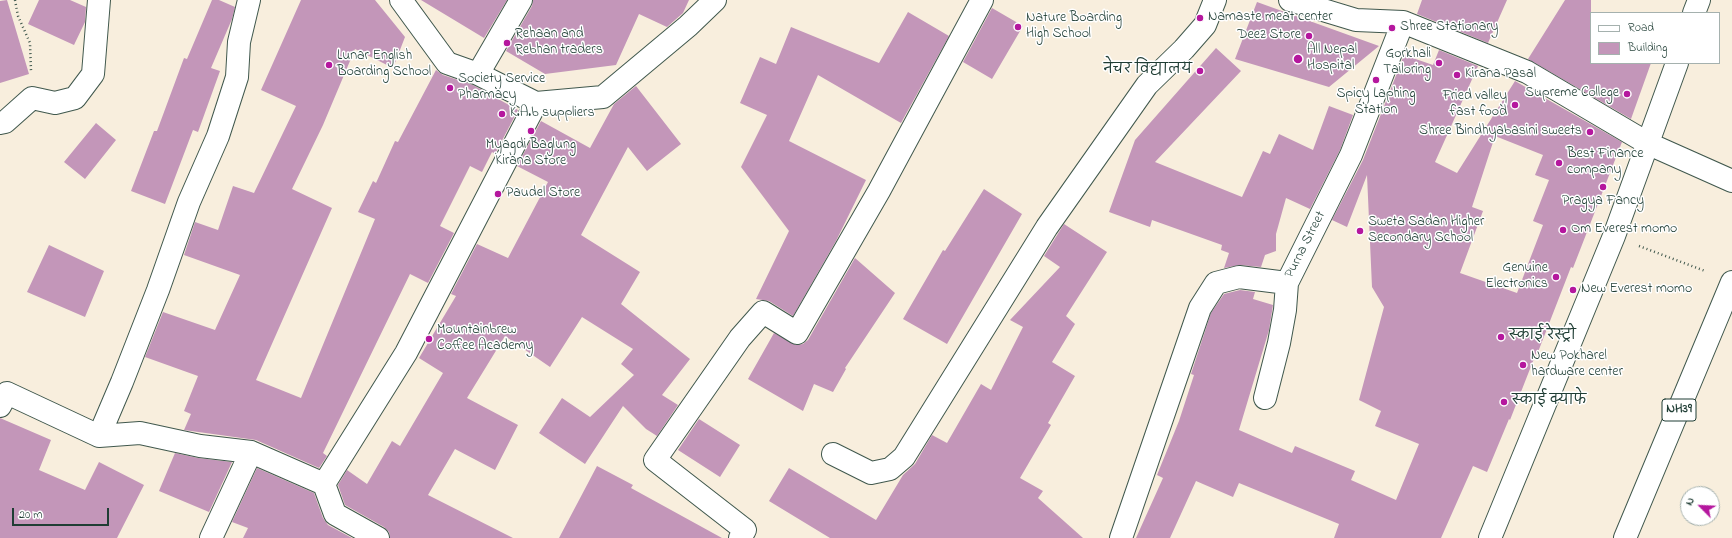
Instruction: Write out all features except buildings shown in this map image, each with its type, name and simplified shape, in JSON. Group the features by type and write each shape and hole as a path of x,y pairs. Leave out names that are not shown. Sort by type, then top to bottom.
{"main road":[{"path":"0,123 5,122 32,98 55,103 75,98 93,74 99,0"},
{"path":"99,436 158,290 189,202 218,136 237,77 239,42 249,0"},
{"path":"401,0 447,63 478,74 536,103 603,97 688,26 715,0"},
{"path":"478,74 521,0"},
{"path":"740,538 745,530 655,460 740,338 763,312 797,333 879,190 982,0"},
{"path":"834,454 871,473 890,470 904,457 1047,227 1147,85 1206,25 1216,0"},
{"path":"1290,0 1356,20 1403,22 1527,72 1649,144 1732,182"},
{"path":"1694,12 1699,0"},
{"name":"Purna Street","path":"1121,538 1200,308 1216,283 1239,277 1287,283 1351,155 1403,22"},
{"path":"1490,538 1614,236 1649,144 1677,64"},
{"path":"324,484 406,353 536,103"},
{"name":"NH39","path":"1625,538 1732,282"},
{"path":"1266,398 1279,343 1285,310 1287,283"},
{"path":"0,406 7,393 99,436 140,433 200,446 251,452 324,484 335,514 378,538"},
{"path":"211,538 251,452"}],"path":[{"path":"15,0 18,16 30,43 32,98"},
{"path":"1614,236 1710,273"}],"place":[{"name":"Namaste meat center","path":"1200,18"},
{"name":"Nature Boarding High School","path":"1018,27"},
{"name":"Shree Stationary","path":"1392,28"},
{"name":"Deez Store","path":"1309,36"},
{"name":"Rehaan and Rebhan traders","path":"507,43"},
{"name":"All Nepal Hospital","path":"1298,59"},
{"name":"Gorkhali Tailoring","path":"1439,63"},
{"name":"Lunar English Boarding School","path":"329,65"},
{"name":"नेचर विद्यालय","path":"1200,71"},
{"name":"Kirana Pasal","path":"1457,75"},
{"name":"Spicy Laphing Station","path":"1376,80"},
{"name":"Society Service Pharmacy","path":"450,88"},
{"name":"Supreme College","path":"1627,94"},
{"name":"Fried valley fast food","path":"1515,105"},
{"name":"K.A.b suppliers","path":"502,114"},
{"name":"Myagdi Baglung Kirana Store","path":"531,131"},
{"name":"Shree Bindhyabasini sweets","path":"1590,132"},
{"name":"Best Finance company","path":"1559,163"},
{"name":"Pragya Fancy","path":"1603,187"},
{"name":"Paudel Store","path":"498,194"},
{"name":"Om Everest momo","path":"1563,230"},
{"name":"Sweta Sadan Higher Secondary School","path":"1360,231"},
{"name":"Genuine Electronics","path":"1556,277"},
{"name":"New Everest momo","path":"1573,290"},
{"name":"स्काई रेस्ट्रो","path":"1501,337"},
{"name":"Mountainbrew Coffee Academy","path":"429,339"},
{"name":"New Pokharel hardware center","path":"1523,365"},
{"name":"स्काई क्याफे","path":"1504,402"}]}
